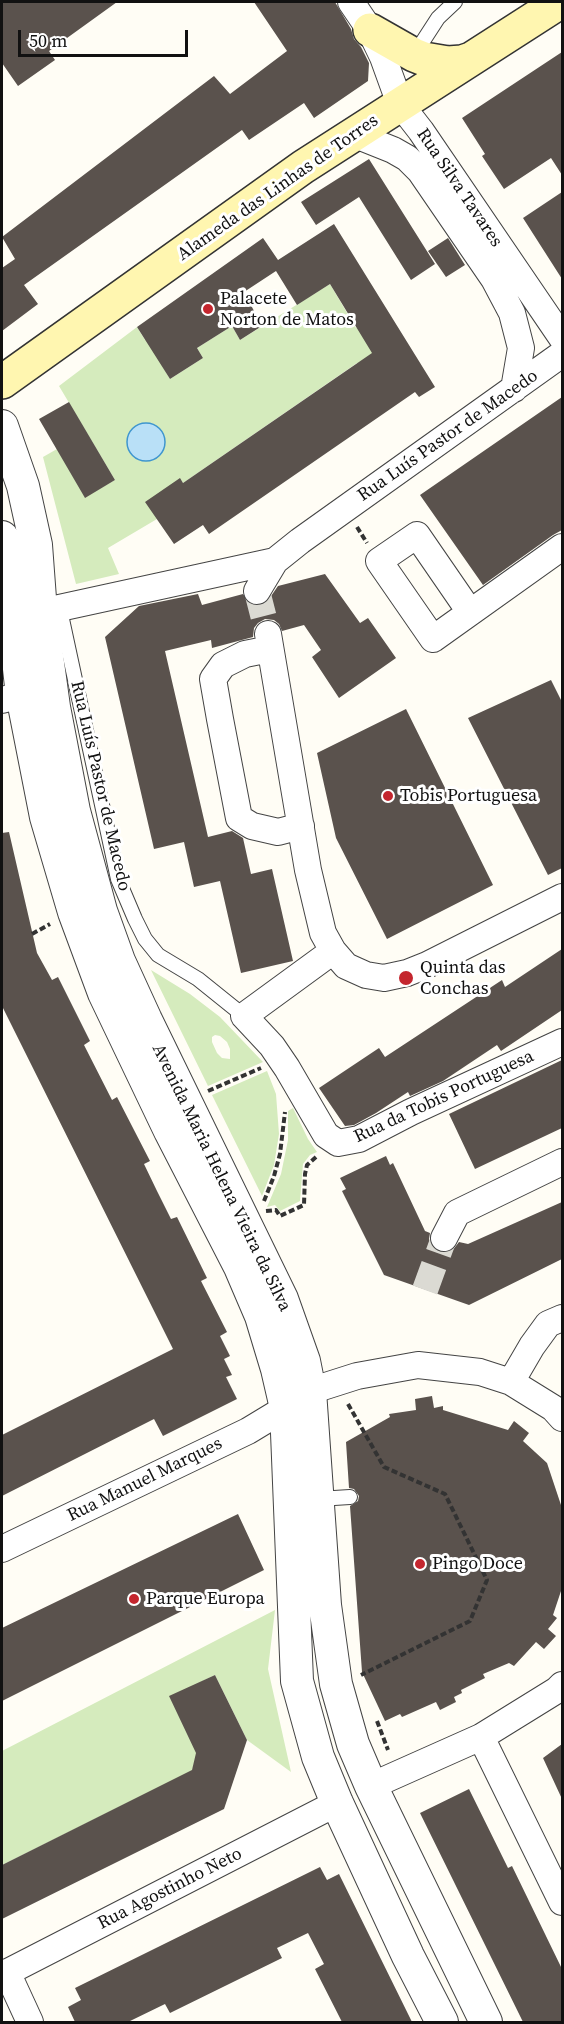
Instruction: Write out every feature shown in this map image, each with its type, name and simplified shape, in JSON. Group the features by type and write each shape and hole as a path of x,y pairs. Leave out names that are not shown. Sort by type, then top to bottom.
{"main road":[{"name":"Alameda das Linhas de Torres","path":"2,382 303,167 560,2"},
{"path":"370,30 414,55 435,62 462,62 473,58"}],"street":[{"name":"Rua Silva Tavares","path":"351,2 370,30 384,57 400,104 421,131 562,338"},
{"name":"Rua Silva Tavares","path":"353,134 393,150 407,158 420,171 494,279 512,313 521,348 514,390"},
{"name":"Rua Luís Pastor de Macedo","path":"258,591 275,561 562,354"},
{"name":"Avenida Maria Helena Vieira da Silva","path":"2,426 23,486 51,611 54,707 74,811 105,921 119,962 146,1020 282,1299 303,1361 298,1400 297,1681 318,1757 408,1956 442,2022"},
{"path":"470,612 417,535 379,561 433,639 562,548"},
{"name":"Avenida Maria Helena Vieira da Silva","path":"2,537 5,546 12,698 74,912 104,993 170,1131 240,1267 298,1400 318,1499 326,1605 336,1684 353,1744 384,1780 486,2022"},
{"name":"Rua Luís Pastor de Macedo","path":"51,611 275,561"},
{"path":"300,826 278,832 252,826 239,818 213,679 222,664 269,642 308,870 323,933 333,951 346,966 366,975 384,978 407,973 562,897"},
{"path":"244,1016 333,951"},
{"name":"Rua da Tobis Portuguesa","path":"244,1016 272,1046 326,1135 338,1143 359,1139 411,1112 562,1042"},
{"path":"444,1238 457,1213 562,1162"},
{"path":"511,1382 548,1324 562,1318"},
{"name":"Rua Manuel Marques","path":"2,1550 248,1431 298,1400 357,1376 418,1365 480,1372 511,1382 553,1408 562,1418"},
{"path":"338,1803 481,1737 539,1702 562,1684"},
{"path":"481,1737 555,1867 562,1902"},
{"name":"Rua Agostinho Neto","path":"4,1974 338,1803"},
{"path":"4,1974 30,2022"}],"lane":[{"path":"414,55 438,18 455,2"},
{"name":"Rua Luís Pastor de Macedo","path":"51,611 118,879 135,919 145,939 158,955 198,979 244,1016"},
{"path":"318,1499 350,1497"}],"path":[{"path":"345,509 379,561"},
{"path":"207,1091 269,1065"},
{"path":"266,1196 280,1154 286,1105"},
{"path":"266,1211 276,1210 280,1216 304,1205 307,1165 314,1158 324,1155"},
{"path":"355,1415 384,1467 445,1494 487,1580 470,1621 360,1676 363,1685"},
{"path":"374,1714 384,1780"}],"green space":[{"path":"330,284 356,328 370,320 408,380 357,363 183,483 180,479 157,519 108,548 119,574 76,584 43,457 57,449 85,497 115,480 59,386 137,327 145,340 149,338 166,365 163,367 170,379 203,358 197,348 232,326 240,340","holes":["143,424 154,426 134,457 128,447 128,435"]},
{"path":"151,970 190,994 220,1017 263,1062 208,1086","holes":["220,1036 227,1042 230,1059 222,1058 212,1042 212,1037"]},
{"path":"267,1071 276,1094 279,1134 274,1165 262,1196 212,1095"},
{"path":"293,1108 317,1152 310,1155 303,1164 300,1201 280,1211 275,1205 267,1207 281,1174 288,1140 288,1111"},
{"path":"275,1610 268,1669 291,1772 247,1740 215,1675 170,1697 197,1753 192,1771 2,1865 2,1751"}],"water":[{"path":"146,423 159,429 165,442 159,455 146,461 133,455 127,442 133,429"}],"building":[{"path":"2,2 117,2 49,51 55,60 18,86 2,63"},
{"path":"254,2 335,2 369,63 368,81 314,118 304,103 249,140 242,130 24,285 38,304 2,331 2,268 15,259 2,237 214,76 230,94 287,51"},
{"path":"562,52 562,175 551,158 504,189 482,156 485,154 462,118"},
{"path":"369,159 435,264 411,280 359,197 316,225 301,202"},
{"path":"562,192 562,279 523,218"},
{"path":"334,224 435,387 419,397 415,392 209,534 203,525 174,544 145,502 180,478 183,483 372,353 330,284 297,305 276,271 244,292 262,326 240,340 232,326 197,348 203,358 170,379 137,327 263,238 278,260"},
{"path":"448,238 465,265 446,277 428,251"},
{"path":"562,397 562,530 483,585 420,495"},
{"path":"69,402 115,480 85,498 39,419"},
{"path":"325,574 360,623 368,618 396,658 339,698 312,657 321,650 304,625 282,631 274,620 265,619 254,628 253,637 212,648 211,640 165,651 208,837 232,831 243,838 251,874 272,869 293,961 241,973 220,881 194,887 184,842 154,849 105,637 139,606 198,594 202,605 243,594 249,603 257,606 264,604 278,586"},
{"path":"551,680 562,702 562,868 548,875 468,718"},
{"name":"Tobis Portuguesa","path":"406,709 493,885 387,939 336,838 317,753"},
{"path":"9,832 37,953 52,980 58,977 90,1041 84,1045 112,1100 117,1097 150,1161 144,1164 157,1191 171,1219 177,1217 207,1278 201,1281 227,1332 220,1336 230,1356 224,1359 232,1375 226,1377 237,1399 163,1436 154,1419 2,1496 2,1435 173,1349 2,1006 2,833"},
{"path":"562,949 562,1010 501,1051 497,1045 443,1081 410,1096 408,1092 354,1125 345,1126 319,1088 379,1048 385,1057 502,980 505,987"},
{"path":"562,1060 562,1128 475,1169 449,1114"},
{"path":"386,1156 390,1165 393,1163 425,1231 430,1233 431,1246 437,1251 444,1253 452,1251 459,1242 468,1244 562,1202 562,1259 469,1305 384,1275 342,1191 346,1189 340,1178"},
{"path":"432,1396 434,1408 443,1406 443,1410 508,1430 514,1421 529,1433 523,1441 547,1463 562,1508 562,1588 553,1615 557,1618 548,1629 556,1636 544,1649 536,1642 514,1666 509,1663 483,1674 485,1678 461,1690 462,1693 454,1697 456,1702 440,1710 436,1702 402,1717 400,1714 385,1721 362,1672 350,1506 358,1501 359,1496 354,1489 349,1488 346,1442 390,1417 389,1414 416,1410 415,1399"},
{"name":"Parque Europa","path":"238,1514 264,1570 2,1701 2,1628"},
{"path":"215,1675 247,1740 224,1809 2,1919 2,1865 192,1770 196,1753 169,1696"},
{"path":"562,1744 562,1799 543,1758"},
{"path":"469,1789 508,1868 512,1866 562,1969 562,2022 523,2022 420,1813"},
{"path":"320,1867 327,1880 339,1874 412,2022 342,2022 315,1969 324,1964 308,1933 277,1948 282,1958 170,2013 165,2004 128,2022 75,2022 68,2007 81,2000 75,1988"}],"tunnel":[{"path":"257,591 268,634"},
{"path":"425,1290 444,1238"}],"place":[{"name":"Palacete Norton de Matos","path":"208,309"},
{"name":"Tobis Portuguesa","path":"388,796"},
{"name":"Quinta das Conchas","path":"406,978"},
{"name":"Pingo Doce","path":"420,1564"},
{"name":"Parque Europa","path":"134,1599"}]}
